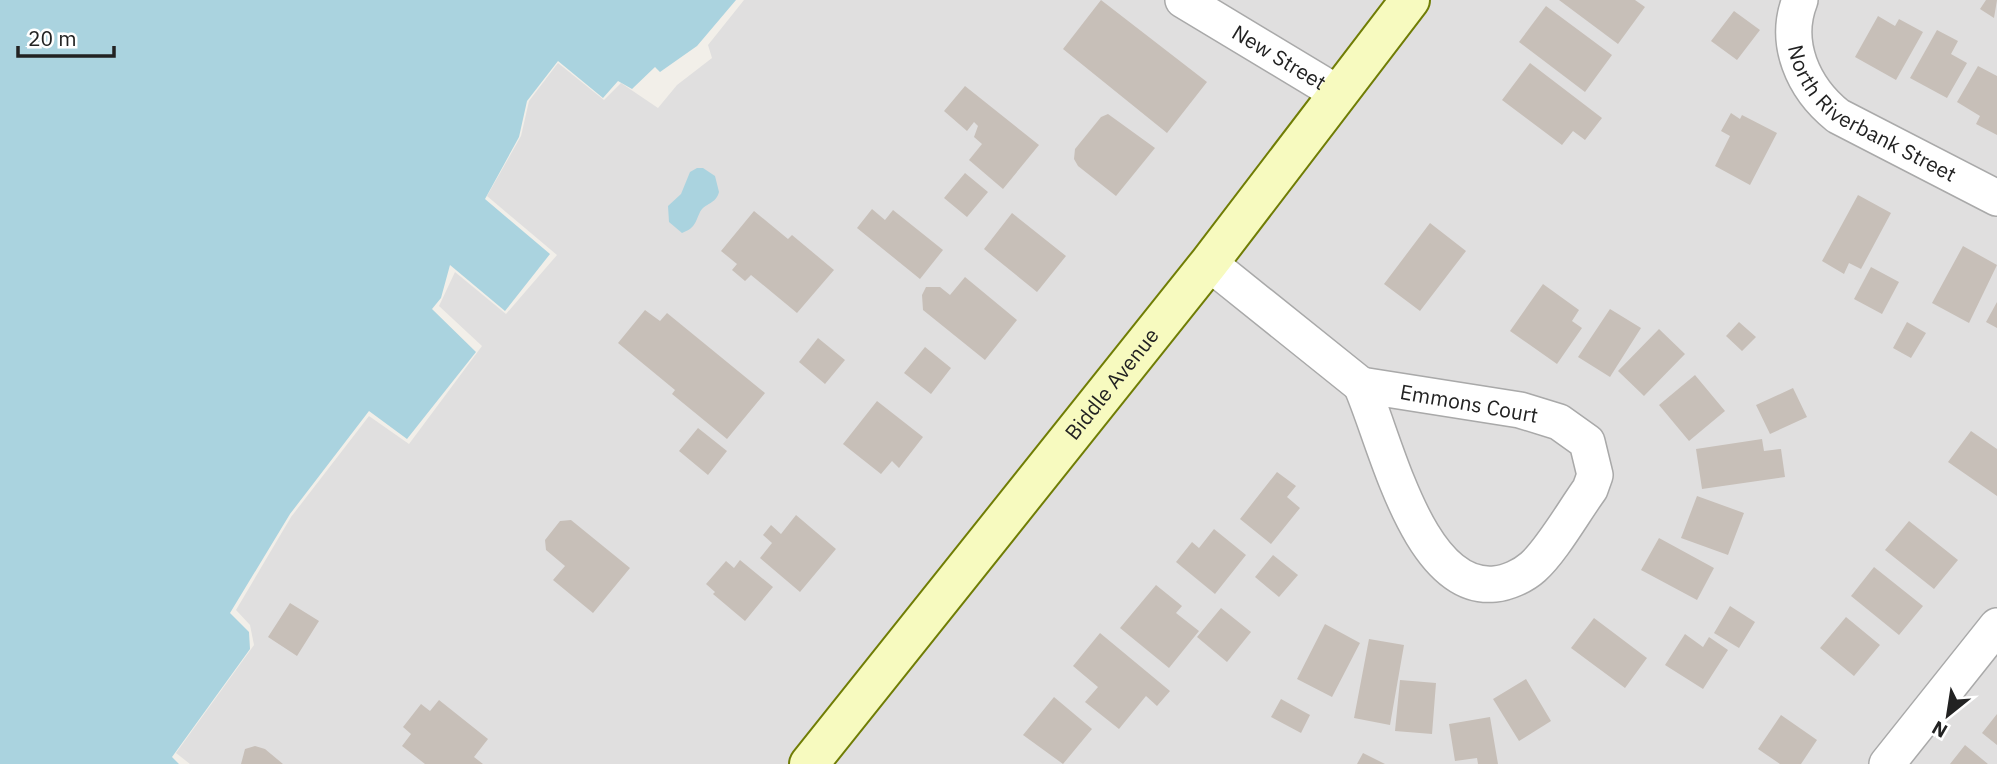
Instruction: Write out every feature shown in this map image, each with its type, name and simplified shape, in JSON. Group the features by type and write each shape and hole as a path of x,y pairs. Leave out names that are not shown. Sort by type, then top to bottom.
{"main road":[{"name":"Biddle Avenue","path":"809,764 1209,263 1410,0"}],"street":[{"name":"New Street","path":"1183,0 1339,94"},
{"name":"North Riverbank Street","path":"1800,0 1794,16 1793,36 1798,62 1824,105 1838,116 1997,198"},
{"name":"Emmons Court","path":"1209,263 1361,385 1520,410 1559,422 1587,442 1595,475 1590,489 1533,567 1506,583 1479,586 1454,575 1433,553 1413,522 1361,385"},
{"path":"1887,764 1997,626"}],"shaded area":[{"path":"744,0 1997,0 1997,764 190,764 176,753 254,645 250,625 236,610 291,517 369,416 409,444 482,346 439,306 455,272 506,314 557,255 487,196 521,136 529,101 558,63 604,100 621,83 658,108 677,85 712,58 708,45"}],"water":[{"path":"0,0 736,0 697,46 660,72 655,67 632,89 618,81 603,98 558,61 527,101 519,137 485,199 550,254 505,311 450,265 441,298 432,309 476,352 407,439 369,411 290,514 230,613 249,632 250,649 172,757 179,764 0,764"},
{"path":"703,168 715,176 719,192 715,199 702,209 692,227 682,233 669,222 668,206 681,194 690,172"}],"building":[{"path":"1101,0 1207,82 1167,133 1063,49"},
{"path":"1559,0 1635,0 1645,7 1618,44"},
{"path":"1986,0 1997,0 1994,18 1980,9"},
{"path":"1546,6 1612,55 1585,92 1519,42"},
{"path":"1734,11 1760,30 1737,60 1711,41"},
{"path":"1878,16 1895,26 1899,19 1923,32 1896,80 1855,57"},
{"path":"1937,30 1958,41 1951,54 1967,63 1947,98 1910,78"},
{"path":"1530,63 1602,118 1585,140 1573,131 1562,145 1502,100"},
{"path":"1978,66 1997,76 1997,135 1976,124 1980,116 1957,102"},
{"path":"965,86 1039,145 1003,189 969,160 982,144 974,137 978,126 974,122 967,131 944,111"},
{"path":"1731,113 1740,119 1742,115 1777,133 1750,185 1715,166 1730,136 1721,131"},
{"path":"1108,114 1155,148 1116,196 1078,166 1074,159 1075,149 1101,117"},
{"path":"965,173 988,192 967,217 944,198"},
{"path":"1858,195 1891,213 1861,269 1849,263 1844,274 1822,261"},
{"path":"872,209 885,220 893,210 943,250 920,279 857,228"},
{"path":"754,211 788,239 792,235 834,270 797,313 751,275 745,281 732,270 737,264 721,251"},
{"path":"1012,213 1066,256 1037,292 984,249"},
{"path":"1430,223 1466,251 1420,311 1384,284"},
{"path":"1963,246 1997,265 1969,323 1932,303"},
{"path":"1871,267 1899,282 1882,314 1854,299"},
{"path":"965,277 1017,320 985,360 923,310 922,295 926,287 940,287 950,295"},
{"path":"1543,284 1579,310 1572,321 1582,328 1557,364 1510,331"},
{"path":"1997,302 1997,328 1986,322"},
{"path":"1610,309 1641,328 1610,377 1578,357"},
{"path":"645,310 660,321 667,313 765,393 727,439 672,394 675,390 618,343"},
{"path":"1739,322 1756,337 1742,351 1726,336"},
{"path":"1907,322 1926,333 1911,358 1893,348"},
{"path":"1659,329 1685,354 1644,396 1618,371"},
{"path":"818,338 845,360 825,384 799,362"},
{"path":"925,347 951,368 931,394 904,373"},
{"path":"1695,375 1725,411 1689,441 1659,405"},
{"path":"1793,388 1807,417 1770,434 1756,405"},
{"path":"877,401 923,437 899,468 892,461 881,474 843,444"},
{"path":"698,428 727,451 708,475 679,451"},
{"path":"1971,431 1997,449 1997,496 1948,462"},
{"path":"1762,439 1764,451 1781,449 1785,477 1702,489 1696,449"},
{"path":"1277,472 1296,486 1287,497 1300,508 1271,544 1240,519"},
{"path":"1697,496 1744,513 1728,555 1681,538"},
{"path":"796,515 836,549 800,592 760,558 772,543 763,535 771,525 781,534"},
{"path":"571,520 630,568 593,613 553,580 565,566 546,550 545,540 560,521"},
{"path":"1909,521 1958,560 1934,589 1885,550"},
{"path":"1214,529 1246,555 1215,594 1176,562 1192,542 1199,548"},
{"path":"1659,538 1714,568 1697,600 1641,570"},
{"path":"1273,555 1298,575 1279,597 1255,577"},
{"path":"740,560 773,587 745,621 713,594 715,592 706,584 726,561 734,568"},
{"path":"1874,567 1923,606 1899,635 1851,596"},
{"path":"1156,585 1182,606 1176,613 1199,631 1169,668 1120,628"},
{"path":"290,603 319,621 297,656 268,637"},
{"path":"1730,606 1755,622 1739,648 1714,633"},
{"path":"1221,608 1251,632 1227,662 1197,637"},
{"path":"1846,617 1880,645 1854,676 1820,648"},
{"path":"1594,618 1647,658 1625,688 1571,648"},
{"path":"1325,624 1360,643 1332,697 1297,679"},
{"path":"1100,633 1170,691 1157,706 1146,696 1119,729 1085,702 1098,687 1073,666"},
{"path":"1685,634 1703,647 1709,637 1728,650 1703,689 1665,665"},
{"path":"1369,639 1404,645 1390,725 1354,718"},
{"path":"1526,679 1551,721 1519,741 1493,699"},
{"path":"1400,680 1436,683 1432,734 1395,731"},
{"path":"1054,697 1092,729 1063,764 1023,735"},
{"path":"1281,699 1310,715 1301,733 1271,717"},
{"path":"439,700 488,739 474,757 483,764 425,764 402,746 411,734 403,727 421,704 430,711"},
{"path":"1997,714 1997,745 1982,733"},
{"path":"1781,715 1817,740 1801,764 1780,764 1758,749"},
{"path":"1490,717 1498,764 1478,764 1477,758 1455,761 1449,724"},
{"path":"1965,745 1988,764 1950,764"},
{"path":"255,746 265,749 283,764 241,764 245,749"},
{"path":"1363,753 1385,764 1357,764"}]}
